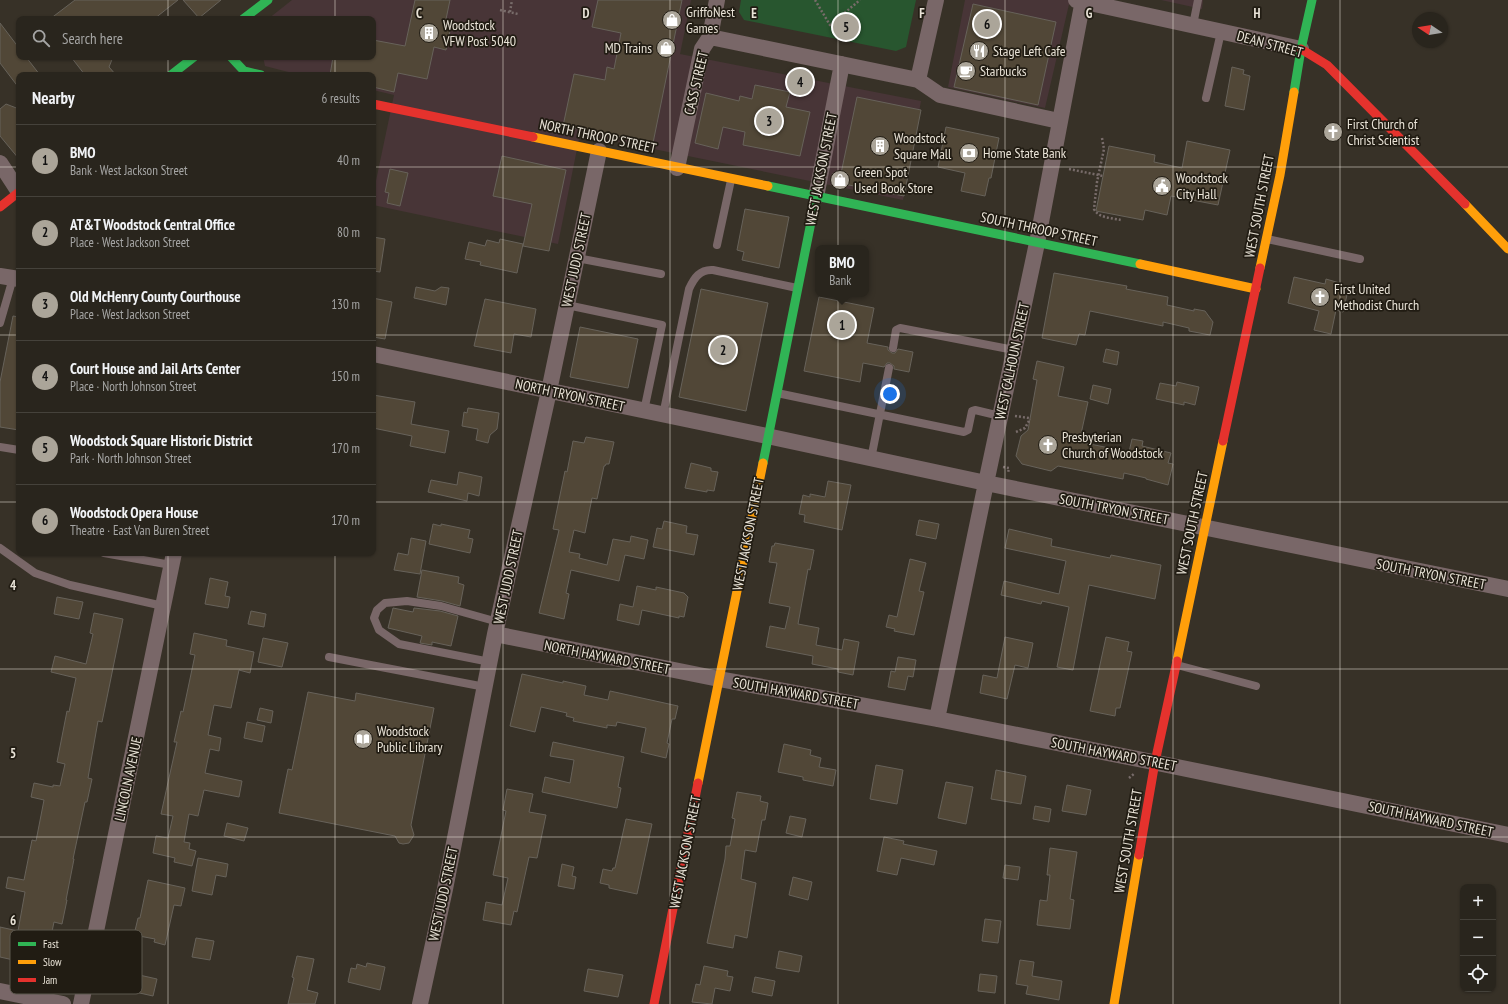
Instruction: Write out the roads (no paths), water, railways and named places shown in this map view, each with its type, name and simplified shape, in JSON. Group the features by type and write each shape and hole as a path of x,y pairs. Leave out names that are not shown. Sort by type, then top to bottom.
{"street":[{"path":"247,16 268,0"},
{"name":"CASS STREET","path":"677,168 702,49 710,37 717,0"},
{"path":"918,80 936,0"},
{"name":"DEAN STREET","path":"1080,0 1301,49 1327,65 1508,249"},
{"name":"WEST CALHOUN STREET","path":"938,719 1037,243 1080,0"},
{"name":"WEST SOUTH STREET","path":"1114,1004 1155,762 1267,239 1280,175 1301,49 1312,0"},
{"path":"710,37 918,80 940,95 1059,121"},
{"path":"175,72 190,60"},
{"path":"234,60 244,71 248,72"},
{"name":"WEST JACKSON STREET","path":"654,1004 842,64"},
{"name":"NORTH THROOP STREET","path":"376,105 816,197"},
{"name":"WEST JUDD STREET","path":"420,1004 497,628 549,391 599,151"},
{"path":"0,163 16,187"},
{"path":"0,207 16,194"},
{"name":"SOUTH THROOP STREET","path":"816,197 1256,289"},
{"name":"NORTH TRYON STREET","path":"376,355 767,436"},
{"name":"SOUTH TRYON STREET","path":"767,436 986,484 1508,589"},
{"name":"LINCOLN AVENUE","path":"96,930 172,559"},
{"name":"NORTH HAYWARD STREET","path":"497,628 719,679"},
{"name":"SOUTH HAYWARD STREET","path":"719,679 938,719 1508,835"},
{"path":"0,991 10,993"},
{"path":"15,994 64,1004"},
{"name":"LINCOLN AVENUE","path":"81,1004 83,994"}],"lane":[{"path":"1193,25 1198,0"},
{"path":"1206,98 1221,32"},
{"path":"716,245 731,179"},
{"path":"1267,239 1360,259"},
{"path":"577,258 661,274"},
{"path":"663,415 689,289 692,282 701,272 713,270 798,288"},
{"path":"0,323 11,278"},
{"path":"567,305 662,324 644,411"},
{"path":"892,348 896,330 900,328 1014,350"},
{"path":"871,459 889,368"},
{"path":"776,393 964,432 968,430 972,411 975,410 1000,416"},
{"path":"0,447 16,450"},
{"path":"0,548 35,573 70,585 163,606"},
{"path":"138,556 172,559"},
{"path":"490,662 399,644 379,630 374,618 377,610 385,603 407,601 441,606 497,628"},
{"path":"329,657 485,688"},
{"path":"1176,665 1256,686"}],"place":[{"name":"GriffoNest Games","path":"672,20"},
{"name":"Woodstock Opera House","path":"987,24"},
{"name":"Woodstock Square Historic District","path":"846,27"},
{"name":"Woodstock VFW Post 5040","path":"429,33"},
{"name":"MD Trains","path":"666,48"},
{"name":"Stage Left Cafe","path":"979,51"},
{"name":"Starbucks","path":"966,71"},
{"name":"Court House and Jail Arts Center","path":"800,82"},
{"name":"Old McHenry County Courthouse","path":"769,121"},
{"name":"First Church of Christ Scientist","path":"1333,132"},
{"name":"Woodstock Square Mall","path":"880,146"},
{"name":"Home State Bank","path":"969,153"},
{"name":"Green Spot Used Book Store","path":"840,180"},
{"name":"Woodstock City Hall","path":"1162,186"},
{"name":"First United Methodist Church","path":"1320,297"},
{"name":"BMO","path":"842,325"},
{"name":"AT&T Woodstock Central Office","path":"723,350"},
{"name":"Presbyterian Church of Woodstock","path":"1048,445"},
{"name":"Woodstock Public Library","path":"363,739"}]}
